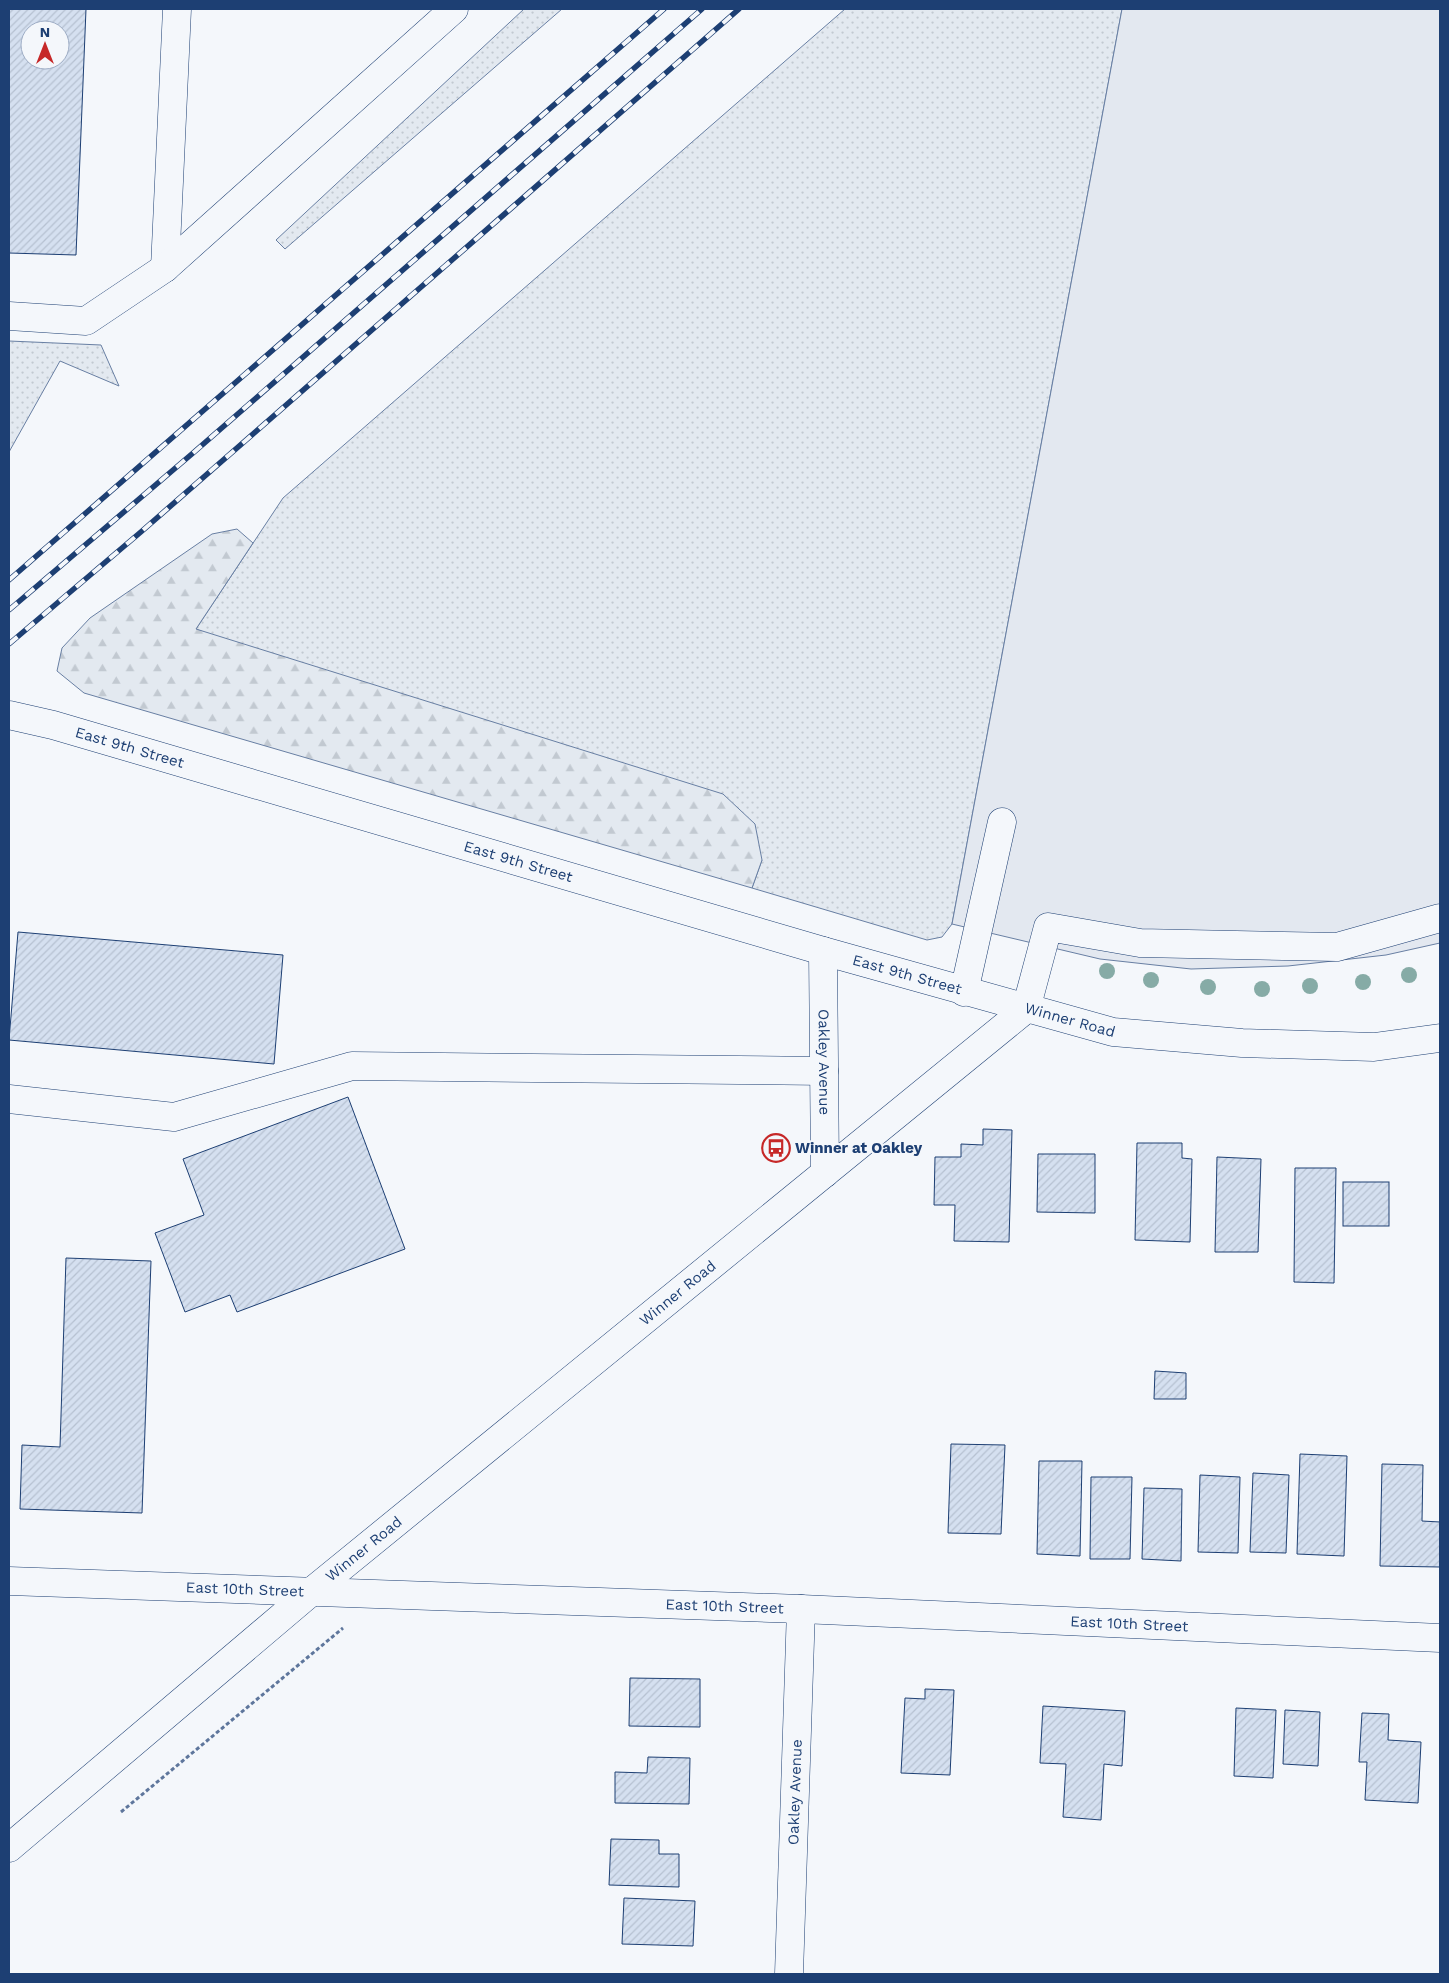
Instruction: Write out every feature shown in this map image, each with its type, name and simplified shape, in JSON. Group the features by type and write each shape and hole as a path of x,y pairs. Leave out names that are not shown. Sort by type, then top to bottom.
{"street":[{"path":"165,268 177,9"},
{"path":"9,316 86,321 165,268 454,9"},
{"name":"East 9th Street","path":"9,715 53,725 1026,1009"},
{"path":"964,992 1002,822"},
{"path":"1026,1009 1048,927 1140,943 1337,946 1440,918"},
{"name":"Oakley Avenue","path":"824,951 825,1173"},
{"name":"Winner Road","path":"9,1848 311,1592 1026,1009 1113,1032 1242,1043 1374,1046 1440,1038"},
{"path":"9,1099 174,1117 352,1066 824,1071"},
{"name":"East 10th Street","path":"9,1581 801,1609 1440,1638"},
{"name":"Oakley Avenue","path":"789,1974 801,1609"}],"path":[{"path":"121,1812 350,1622"}],"green space":[{"path":"524,9 562,9 285,249 276,240"},
{"path":"845,9 1122,9 952,924 942,937 927,940 752,888 762,860 196,629 283,498"},
{"path":"9,341 101,345 119,386 60,361 9,452"},
{"path":"237,529 253,543 196,629 723,794 755,824 762,860 752,888 84,693 57,671 62,648 90,618 212,534"}],"shaded area":[{"path":"1122,9 1440,9 1440,943 1386,955 1288,966 1191,969 1100,959 952,924"}],"building":[{"path":"9,9 86,9 76,255 9,253"},
{"path":"18,932 283,955 274,1064 9,1040"},
{"path":"348,1097 405,1249 237,1312 230,1295 185,1312 155,1233 204,1215 183,1159"},
{"path":"983,1129 1012,1130 1009,1242 954,1241 955,1205 934,1205 935,1157 961,1157 961,1144 983,1145"},
{"path":"1137,1143 1182,1143 1182,1158 1192,1159 1190,1242 1135,1240"},
{"path":"1038,1154 1095,1154 1095,1213 1037,1212"},
{"path":"1217,1157 1261,1159 1258,1252 1215,1252"},
{"path":"1295,1168 1336,1168 1334,1283 1294,1282"},
{"path":"1343,1182 1389,1182 1389,1226 1343,1226"},
{"path":"66,1258 151,1261 142,1513 20,1509 22,1445 60,1447"},
{"path":"1155,1371 1186,1373 1186,1399 1154,1399"},
{"path":"951,1444 1005,1445 1001,1534 948,1533"},
{"path":"1300,1454 1347,1456 1344,1556 1297,1554"},
{"path":"1039,1461 1082,1461 1080,1556 1037,1554"},
{"path":"1382,1464 1423,1465 1422,1521 1440,1522 1440,1567 1380,1566"},
{"path":"1253,1473 1289,1475 1286,1553 1250,1552"},
{"path":"1200,1475 1240,1477 1238,1553 1198,1552"},
{"path":"1091,1477 1132,1477 1130,1559 1090,1559"},
{"path":"1144,1488 1182,1489 1181,1561 1142,1559"},
{"path":"630,1678 700,1679 700,1727 629,1726"},
{"path":"925,1689 954,1690 950,1775 901,1773 905,1698 925,1699"},
{"path":"1043,1706 1125,1711 1122,1766 1104,1764 1101,1820 1063,1817 1066,1764 1040,1763"},
{"path":"1236,1708 1276,1710 1273,1778 1234,1776"},
{"path":"1285,1710 1320,1712 1318,1766 1283,1764"},
{"path":"1362,1713 1389,1714 1388,1740 1421,1742 1418,1803 1365,1800 1367,1762 1359,1762"},
{"path":"648,1757 690,1758 689,1804 615,1803 615,1772 647,1773"},
{"path":"611,1839 659,1840 659,1854 679,1854 679,1887 609,1885"},
{"path":"624,1898 695,1901 693,1946 622,1944"}],"railway":[{"path":"9,580 664,9"},
{"path":"9,610 193,453 702,9"},
{"path":"9,644 142,531 739,9"}],"place":[{"name":"Winner at Oakley","path":"776,1148"}]}
